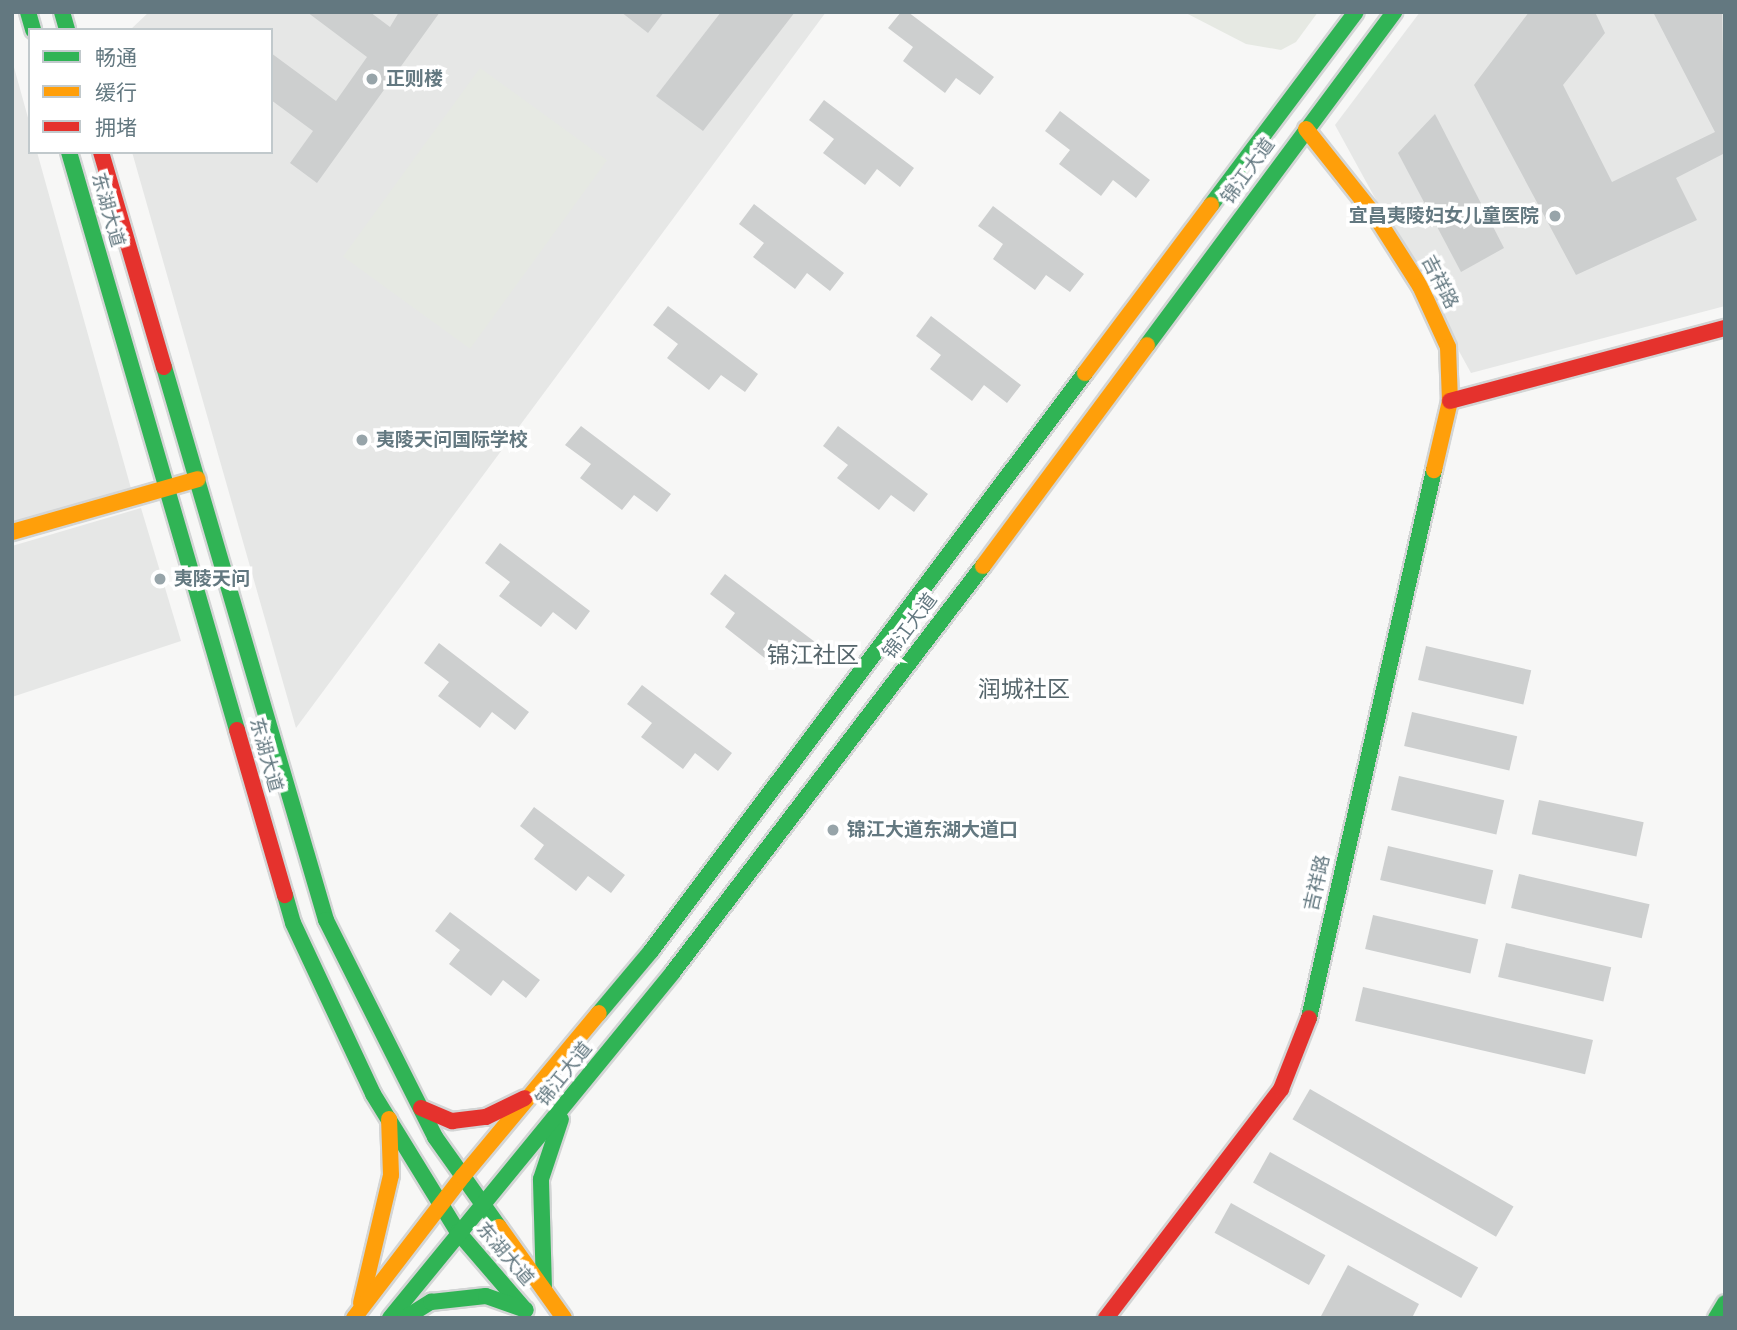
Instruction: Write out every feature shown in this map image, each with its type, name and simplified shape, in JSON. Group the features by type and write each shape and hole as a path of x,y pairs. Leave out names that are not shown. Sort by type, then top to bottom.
{"main road":[{"name":"锦江大道","path":"356,1316 463,1177 651,951 1356,12"},
{"name":"锦江大道","path":"390,1318 458,1232 484,1205 565,1107 1013,526 1394,12"},
{"name":"吉祥路","path":"1106,1318 1281,1089 1307,1027 1450,401 1448,346 1420,286 1376,217 1306,129"},
{"name":"东湖大道","path":"70,154 293,923 389,1119 458,1232 529,1314"},
{"name":"东湖大道","path":"102,154 326,920 421,1108 463,1177 564,1318"},
{"path":"1450,401 1725,328"},
{"path":"12,532 198,479"},
{"path":"421,1108 452,1121 486,1117 536,1092"},
{"path":"544,1289 541,1179 565,1107"},
{"path":"356,1316 386,1207 391,1175 389,1119"},
{"path":"405,1318 431,1302 486,1296 529,1314"},
{"path":"1716,1318 1725,1303"}],"shaded area":[{"name":"夷陵天问国际学校","path":"149,12 826,12 296,728 133,154 273,154 273,28 132,28"},
{"path":"1184,12 1318,12 1296,42 1281,50 1246,44"},
{"name":"宜昌夷陵妇女儿童医院","path":"1420,12 1725,12 1725,306 1471,373 1335,125"},
{"path":"12,60 28,118 28,154 38,154 132,492 12,522"},
{"path":"480,68 607,160 470,349 343,257"},
{"path":"141,508 181,641 12,697 12,546"}],"building":[{"name":"正则楼","path":"307,12 370,12 390,27 399,12 440,12 317,183 290,163 313,131 273,101 273,54 336,101 367,57"},
{"path":"621,12 664,12 648,33"},
{"path":"721,12 795,12 703,131 656,96"},
{"path":"901,12 908,12 994,77 980,95 956,78 945,93 903,61 913,47 888,28"},
{"path":"1529,12 1595,12 1605,33 1563,85 1612,182 1715,132 1653,12 1722,12 1725,153 1676,178 1697,220 1576,275 1474,85"},
{"path":"824,100 914,168 900,187 877,169 865,185 823,153 834,139 809,120"},
{"path":"1060,111 1150,180 1136,198 1113,180 1101,196 1059,164 1070,150 1045,131"},
{"path":"1435,114 1504,248 1461,272 1398,153"},
{"path":"754,204 844,273 830,291 807,273 795,289 753,257 764,243 739,224"},
{"path":"993,206 1084,274 1070,292 1046,275 1035,290 993,259 1003,244 978,226"},
{"path":"668,306 758,374 745,392 721,375 709,390 667,358 678,344 653,325"},
{"path":"931,316 1021,385 1007,403 984,385 972,401 930,369 941,355 916,336"},
{"path":"581,426 671,494 657,512 634,495 622,510 580,478 591,464 565,445"},
{"path":"838,426 928,494 914,512 891,495 879,510 837,478 848,465 823,446"},
{"path":"500,543 590,611 576,630 553,612 541,627 499,596 510,582 485,563"},
{"path":"725,574 815,642 802,661 778,643 766,659 725,627 735,613 710,594"},
{"path":"439,643 529,712 515,730 492,712 480,728 438,696 449,682 424,663"},
{"path":"1426,646 1531,670 1523,704 1418,680"},
{"path":"642,685 732,753 718,771 695,753 683,769 641,737 652,723 627,704"},
{"path":"1412,712 1517,736 1509,770 1404,746"},
{"path":"1399,776 1504,800 1496,834 1391,810"},
{"path":"1539,800 1644,822 1636,856 1532,834"},
{"path":"534,807 625,875 611,893 588,876 576,891 534,859 544,845 520,826"},
{"path":"1388,846 1493,870 1485,904 1380,880"},
{"path":"1519,874 1650,904 1642,938 1511,908"},
{"path":"450,912 540,980 526,998 503,980 491,996 449,964 460,950 435,931"},
{"path":"1373,915 1478,939 1470,973 1365,949"},
{"path":"1506,943 1611,967 1603,1001 1498,977"},
{"path":"1363,987 1593,1040 1585,1074 1355,1021"},
{"path":"1310,1089 1514,1206 1496,1237 1292,1119"},
{"path":"1270,1152 1478,1267 1461,1298 1253,1183"},
{"path":"1231,1203 1325,1255 1309,1285 1215,1233"},
{"path":"1348,1265 1419,1304 1412,1318 1320,1318"}],"traffic: fast":[{"path":"28,12 32,28"},
{"path":"62,12 66,28"},
{"path":"1211,205 1356,12"},
{"path":"1147,345 1394,12"},
{"path":"70,154 237,730"},
{"path":"164,367 326,920 435,1137 499,1227"},
{"path":"599,1013 651,951 1085,373"},
{"path":"1309,1018 1434,470"},
{"path":"390,1318 673,972 983,566"},
{"path":"285,895 293,923 373,1094 458,1232 525,1310"},
{"path":"544,1289 541,1179 561,1119"},
{"path":"405,1318 431,1302 486,1296 526,1310"},
{"path":"1716,1318 1725,1303"}],"traffic: slow":[{"path":"1306,129 1376,217 1420,286 1448,347 1450,401 1434,470"},
{"path":"1085,373 1211,205"},
{"path":"983,566 1147,345"},
{"path":"12,532 198,479"},
{"path":"354,1318 463,1176 599,1013"},
{"path":"361,1303 391,1175 389,1119"},
{"path":"499,1227 564,1318"}],"traffic: jam":[{"path":"102,154 164,367"},
{"path":"1450,401 1725,328"},
{"path":"237,730 285,895"},
{"path":"1106,1318 1281,1089 1309,1018"},
{"path":"421,1108 452,1121 486,1117 525,1098"}],"place":[{"name":"正则楼","path":"372,79"},
{"name":"宜昌夷陵妇女儿童医院","path":"1555,216"},
{"name":"夷陵天问国际学校","path":"362,440"},
{"name":"夷陵天问","path":"160,579"},
{"name":"锦江大道东湖大道口","path":"833,830"}],"district":[{"name":"锦江社区","path":"813,655"},
{"name":"润城社区","path":"1024,689"}]}
